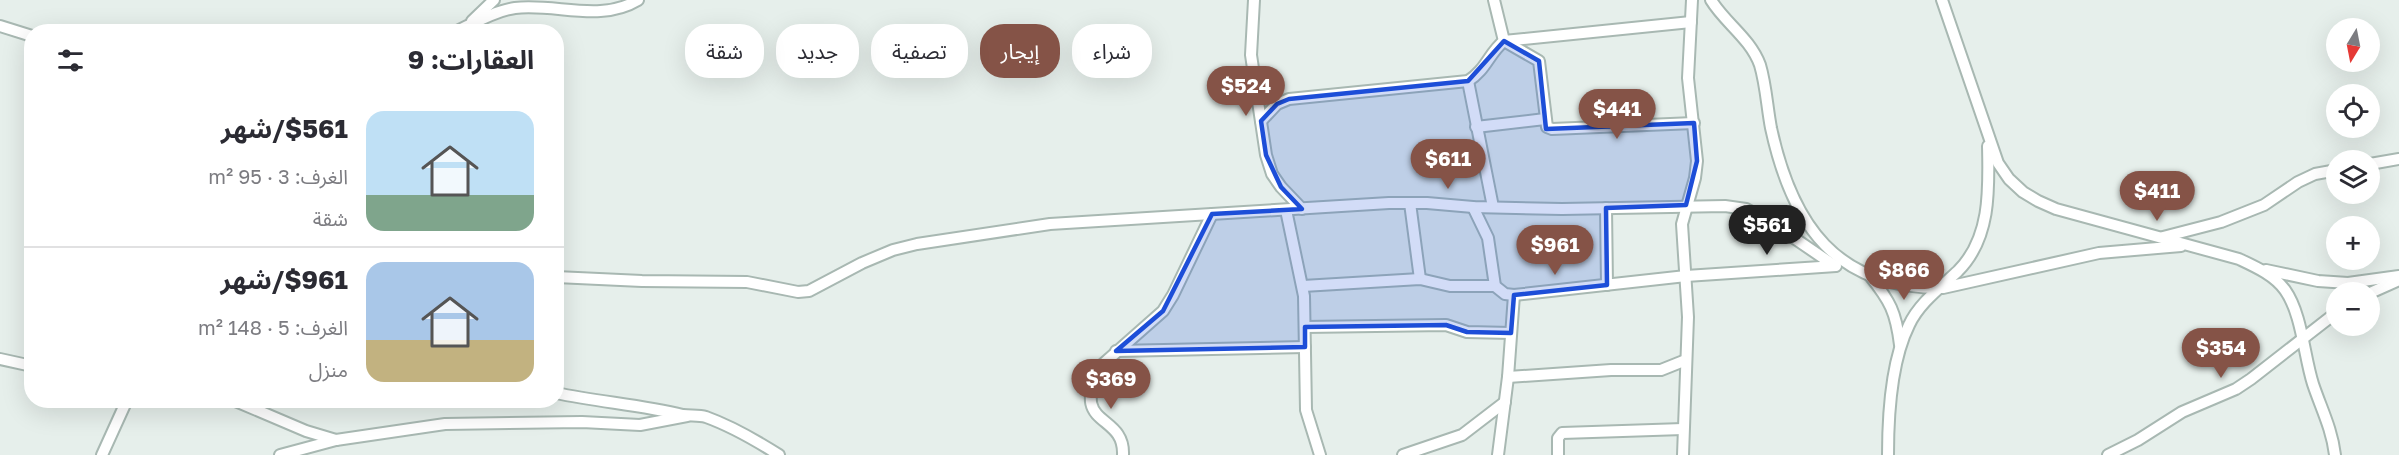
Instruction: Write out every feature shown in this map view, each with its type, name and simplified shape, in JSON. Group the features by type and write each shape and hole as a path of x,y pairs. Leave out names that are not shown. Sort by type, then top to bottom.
{"street":[{"path":"467,24 494,0"},
{"path":"473,24 502,11 515,8 596,12 622,8 638,0"},
{"path":"1254,0 1251,55 1266,155 1272,174 1281,187 1302,208"},
{"path":"1494,0 1504,40 1539,61 1545,119 1548,127 1552,129 1694,123"},
{"path":"1683,455 1688,317 1682,224 1697,161 1688,78 1692,0"},
{"path":"1710,0 1748,43 1759,64 1772,129 1784,174 1797,208 1825,246 1848,266 1868,275 1915,287 1938,288 1967,284 2099,254 2187,245"},
{"path":"1942,0 1998,163 2008,178 2038,201 2239,259 2260,269 2294,277 2328,282 2399,278"},
{"path":"1261,121 1277,104 1289,99 1468,81 1483,69 1504,40 1691,22"},
{"path":"0,26 24,34"},
{"path":"1468,81 1493,207"},
{"path":"1476,127 1545,119"},
{"path":"1900,345 1910,322 1938,288 1959,269 1978,240 1988,211 1988,139"},
{"path":"2380,162 2399,159"},
{"path":"2161,238 2221,222 2264,205 2298,182 2315,174 2326,172"},
{"path":"564,277 747,282 798,292 819,288 876,256 917,244 1050,224 1410,203 1562,209 1686,205 1746,209 1772,223 1835,266"},
{"path":"1410,203 1420,279"},
{"path":"1473,207 1488,238 1495,286"},
{"path":"1606,208 1607,285"},
{"path":"1286,210 1303,286 1306,410 1320,455"},
{"path":"1124,455 1124,446 1119,433 1098,417 1091,404 1096,375 1116,351 1163,311 1212,214"},
{"path":"1303,286 1420,279 1450,286 1495,286 1505,294 1514,295 1686,276 1848,266"},
{"path":"2260,269 2284,289 2292,303 2313,383 2331,430 2335,455"},
{"path":"1868,275 1887,297 1898,322 1900,345 1888,424 1888,455"},
{"path":"2380,288 2399,278"},
{"path":"1498,455 1508,377 1514,295"},
{"path":"2108,455 2138,440 2182,412 2251,380 2326,321"},
{"path":"1305,327 1446,325 1467,332 1511,333"},
{"path":"1116,351 1305,347"},
{"path":"0,359 24,364"},
{"path":"1508,377 1611,370 1661,370 1686,360"},
{"path":"564,395 656,408 687,416"},
{"path":"1410,454 1462,435 1505,402"},
{"path":"102,455 123,408"},
{"path":"252,408 306,431 336,440"},
{"path":"280,455 336,440 445,424 582,422 640,424 687,416 703,416 762,444 779,455"},
{"path":"1557,455 1558,438 1562,433 1683,429"}],"highlighted area":[{"path":"1504,41 1539,61 1546,129 1694,123 1697,161 1686,205 1606,208 1607,285 1514,295 1511,333 1467,332 1446,325 1305,327 1305,347 1116,351 1163,311 1212,214 1302,209 1281,187 1266,155 1261,121 1277,104 1289,99 1468,81"}]}
